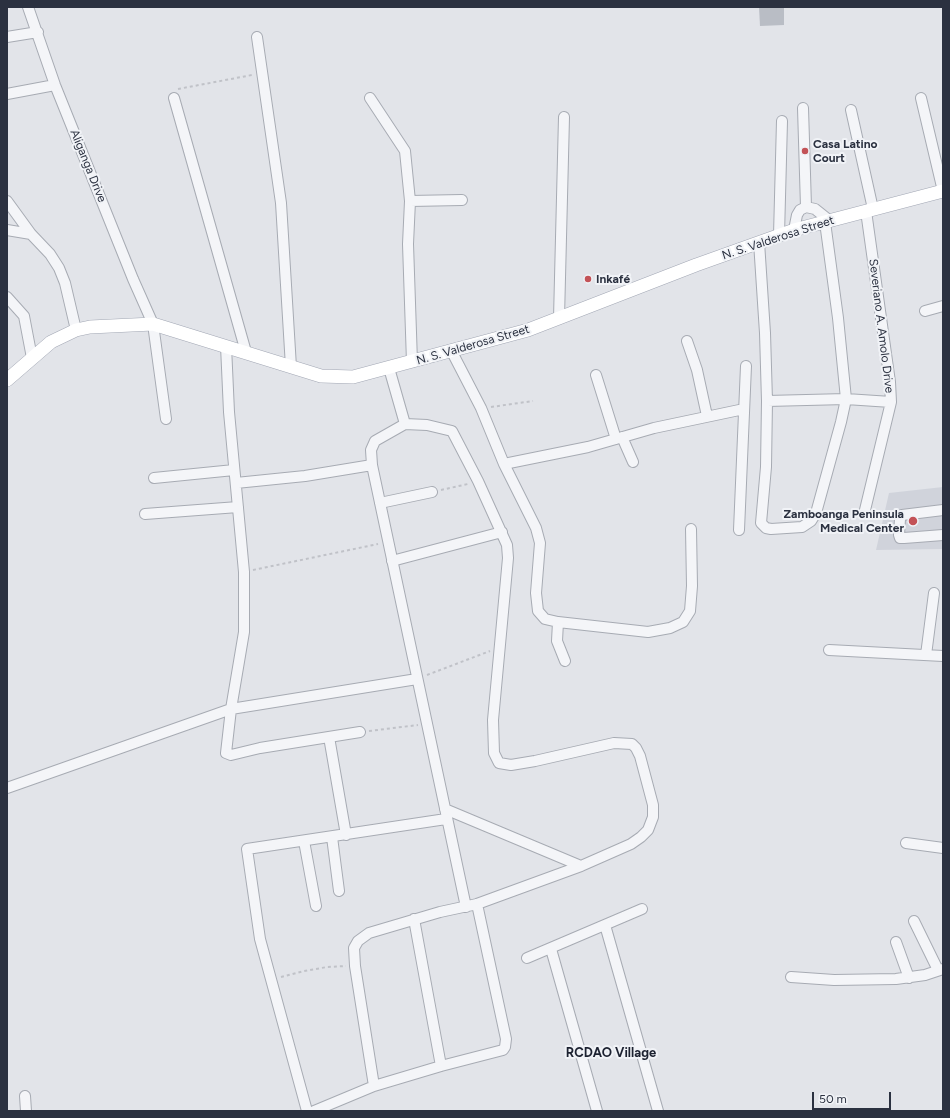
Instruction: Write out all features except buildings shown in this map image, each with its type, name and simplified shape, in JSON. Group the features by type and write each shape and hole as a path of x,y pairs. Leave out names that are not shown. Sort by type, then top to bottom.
{"main road":[{"name":"N. S. Valderosa Street","path":"7,380 51,342 76,330 90,327 153,324 321,376 353,377 452,352 528,330 779,235 943,191"}],"street":[{"name":"Aliganga Drive","path":"28,7 56,85 133,279 153,324 166,419"},
{"path":"7,37 38,32"},
{"path":"257,37 281,203 291,367"},
{"path":"7,94 56,85"},
{"path":"174,98 246,352"},
{"path":"370,98 405,151 410,201 408,244 412,362"},
{"path":"921,98 943,191"},
{"path":"802,108 806,207"},
{"name":"Severiano A. Amolo Drive","path":"851,110 870,210 890,382 890,402 865,510"},
{"path":"559,318 564,117"},
{"path":"779,235 782,121"},
{"path":"410,201 462,200"},
{"path":"7,201 30,234 50,254 59,268 65,283 76,330"},
{"path":"759,242 765,333 767,401 766,467 761,523 766,528 771,529 802,527 811,521 816,513 846,399 828,222 815,209 806,207"},
{"path":"794,230 797,215 806,207"},
{"path":"7,230 30,234"},
{"path":"7,297 24,316 32,358"},
{"path":"925,311 943,306"},
{"path":"687,341 697,370 707,416"},
{"path":"226,346 229,412 244,572 244,632 226,740 226,753 228,756 260,748 360,732"},
{"path":"452,352 481,408 504,464 539,536 540,553 536,593 538,611 545,619 558,622 648,632 670,628 683,622 690,611 692,586 691,529"},
{"path":"739,530 746,366"},
{"path":"389,368 405,424"},
{"path":"596,375 619,438 633,462"},
{"path":"767,401 846,399 890,402"},
{"path":"504,464 588,447 654,428 707,416 744,410"},
{"path":"374,1086 355,966 354,948 358,940 369,933 414,919 440,912 466,907 477,904 581,866 630,844 648,830 653,817 652,805 640,756 632,744 614,743 511,765 499,763 494,753 493,720 498,648 508,558 507,545 478,481 451,430 427,425 405,424 375,442 372,450 372,465 466,907"},
{"path":"236,484 305,476 372,465"},
{"path":"154,478 234,470"},
{"path":"380,503 432,492"},
{"path":"146,514 238,508"},
{"path":"943,510 902,515 900,519 899,534 900,538 943,535"},
{"path":"392,561 502,532"},
{"path":"926,655 934,592"},
{"path":"558,622 557,641 564,661"},
{"path":"829,650 943,656"},
{"path":"7,788 231,709 417,679"},
{"path":"329,737 346,835"},
{"path":"307,1111 256,922 247,849 346,835 446,814 581,866"},
{"path":"332,837 339,891"},
{"path":"304,841 316,906"},
{"path":"906,843 943,848"},
{"path":"314,1111 374,1086 441,1066 503,1050 506,1039 477,904"},
{"path":"527,958 642,909"},
{"path":"414,919 441,1066"},
{"path":"791,977 834,980 910,978 941,970 914,921"},
{"path":"605,926 658,1111"},
{"path":"896,942 910,978"},
{"path":"551,949 597,1111"},
{"path":"25,1096 26,1111"}],"path":[{"path":"174,98 174,92 184,86 263,73"},
{"path":"481,408 533,401"},
{"path":"432,492 478,481"},
{"path":"244,572 388,542"},
{"path":"417,679 498,648"},
{"path":"360,732 427,724"},
{"path":"272,980 304,971 327,967 355,966"}],"shaded area":[{"name":"Zamboanga Peninsula Medical Center","path":"943,487 943,549 876,550 889,493"}],"place":[{"name":"Casa Latino Court","path":"805,151"},
{"name":"Inkafé","path":"588,279"},
{"name":"Zamboanga Peninsula Medical Center","path":"913,521"}],"district":[{"name":"RCDAO Village","path":"611,1053"}]}
